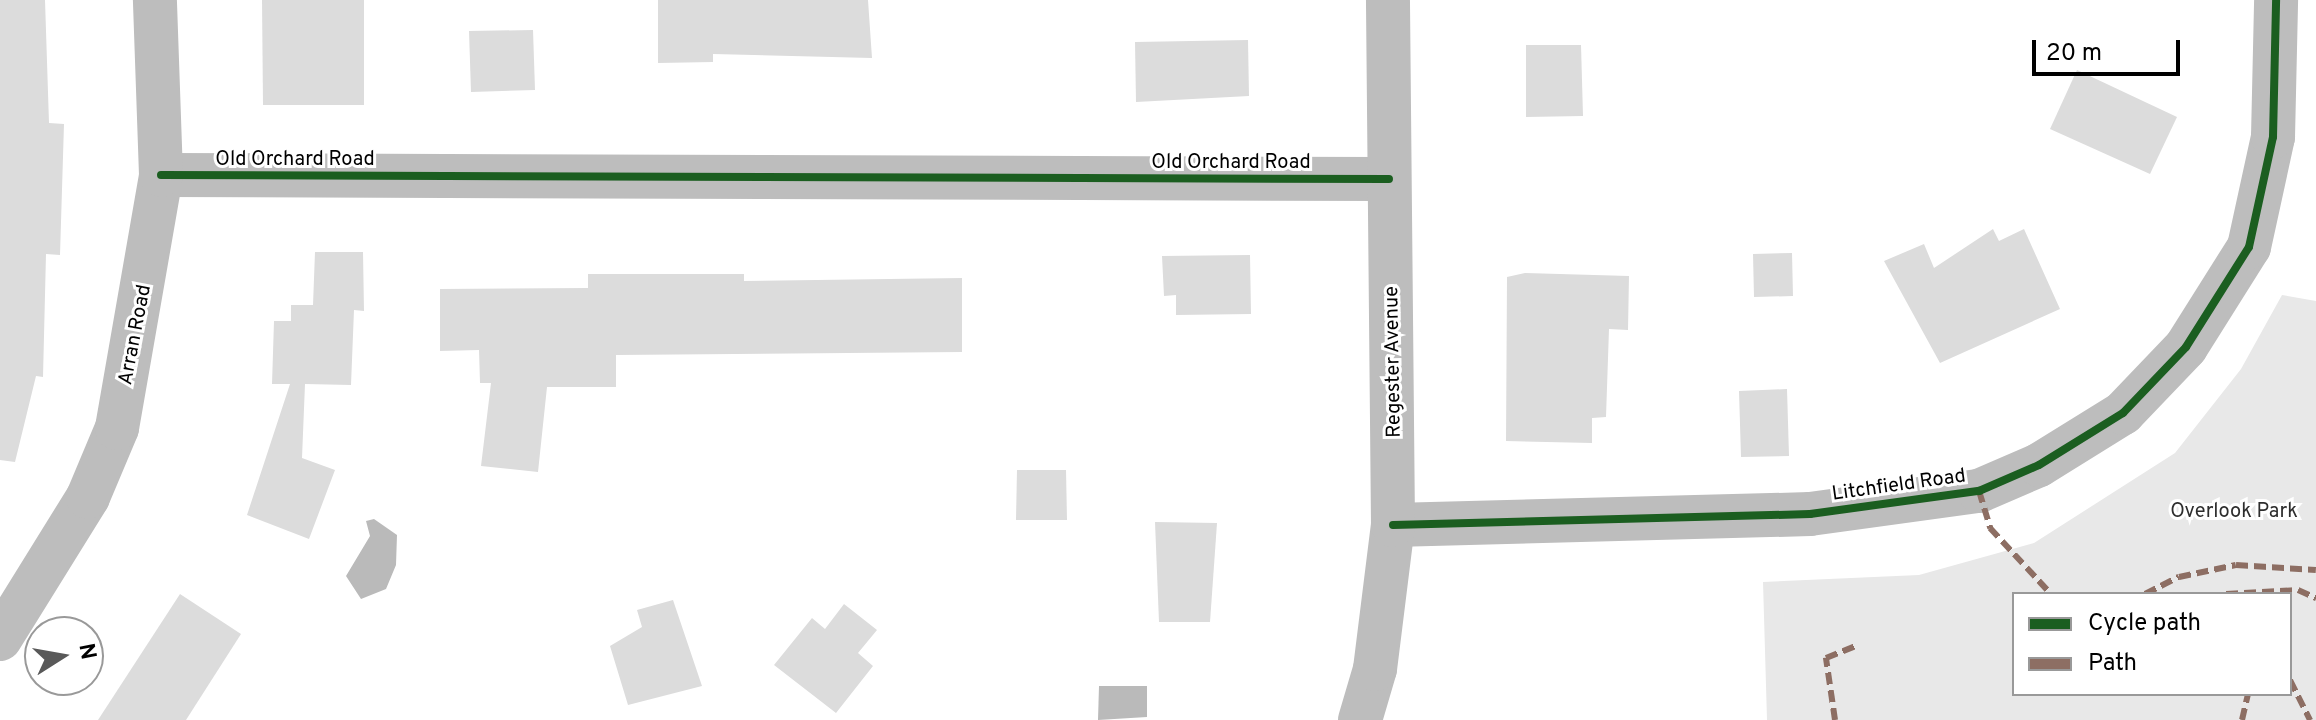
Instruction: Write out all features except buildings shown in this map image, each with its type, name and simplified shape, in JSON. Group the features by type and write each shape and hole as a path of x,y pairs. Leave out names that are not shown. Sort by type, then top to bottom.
{"street":[{"name":"Arran Road","path":"0,639 88,497 117,428 161,175 155,0"},
{"name":"Regester Avenue","path":"1360,720 1375,669 1393,525 1388,0"},
{"name":"Litchfield Road","path":"1393,525 1810,514 1979,491 2039,465 2123,413 2186,347 2249,247 2273,137 2276,0"},
{"name":"Old Orchard Road","path":"161,175 1389,179"}],"green space":[{"name":"Overlook Park","path":"2282,295 2316,301 2316,720 1767,720 1763,582 1919,575 2034,543 2175,453 2241,369"}],"shaded area":[{"path":"374,519 397,535 396,565 386,589 361,599 346,576 370,536 366,521"},
{"path":"1099,686 1147,686 1147,717 1098,720"}],"marked path":[{"path":"1979,491 1990,528 2049,592"},
{"path":"2149,592 2179,577 2236,565 2316,570"},
{"path":"2262,592 2298,590 2316,598"},
{"path":"1835,720 1826,658 1858,645"},
{"path":"2292,684 2310,720"},
{"path":"2242,720 2248,696"}],"cycle path":[{"path":"1393,525 1810,514 1979,491 2039,465 2123,413 2186,347 2249,247 2273,137 2276,0"},
{"path":"161,175 1389,179"}]}
